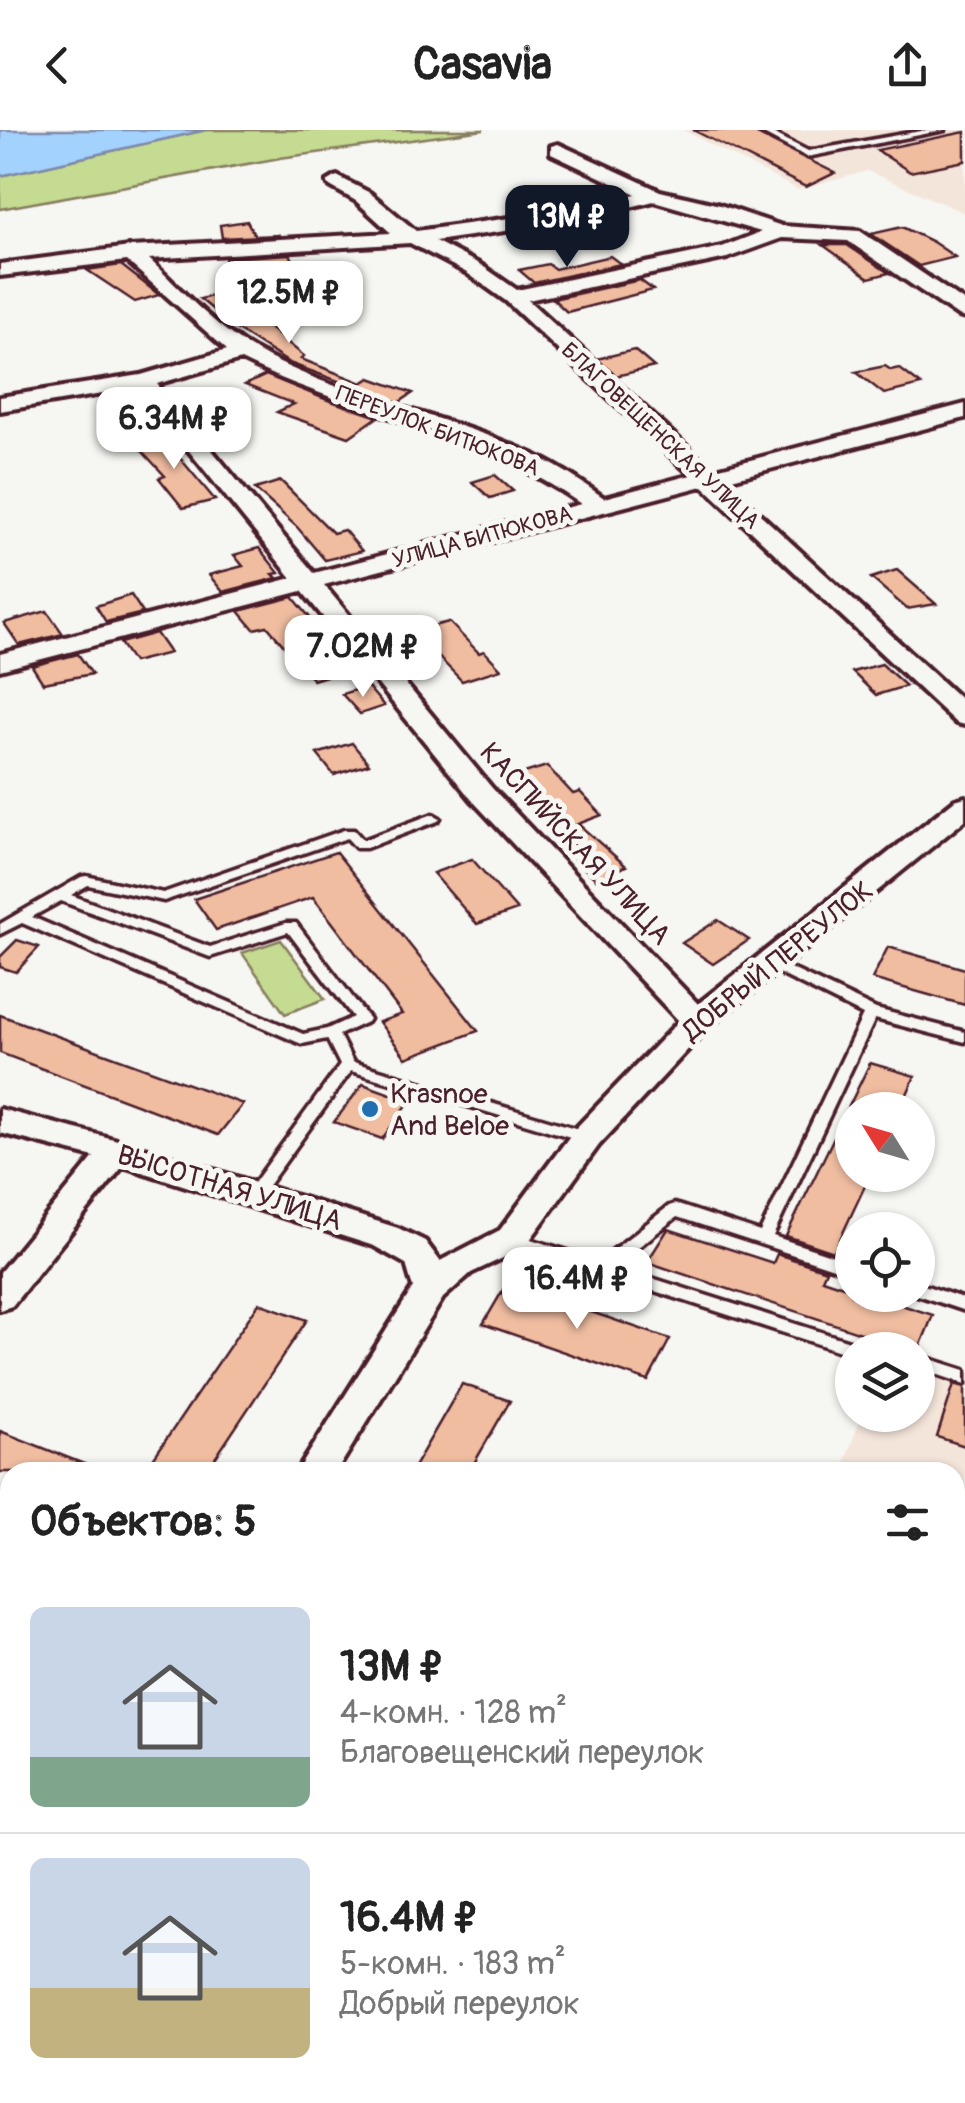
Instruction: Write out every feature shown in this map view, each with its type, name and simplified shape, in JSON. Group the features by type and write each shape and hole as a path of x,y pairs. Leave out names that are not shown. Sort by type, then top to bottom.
{"street":[{"path":"558,150 654,195 780,232 853,234 965,312"},
{"name":"БЛАГОВЕЩЕНСКАЯ УЛИЦА","path":"337,182 363,196 400,230 474,269 513,298 965,717"},
{"path":"0,270 130,252 420,238 584,212 654,195"},
{"path":"513,298 728,252 780,232"},
{"name":"ПЕРЕУЛОК БИТЮКОВА","path":"130,252 244,352 298,378 480,442 570,481 599,505"},
{"path":"0,404 143,381 244,352"},
{"name":"КАСПИЙСКАЯ УЛИЦА","path":"143,381 482,794 697,1021"},
{"name":"УЛИЦА БИТЮКОВА","path":"0,662 965,411"},
{"name":"ДОБРЫЙ ПЕРЕУЛОК","path":"430,1289 459,1264 512,1239 587,1137 697,1021 965,806"},
{"name":"ВЫСОТНАЯ УЛИЦА","path":"0,1121 117,1151 412,1248 426,1262 430,1289"},
{"path":"0,1297 117,1151"},
{"path":"322,1462 430,1289"}],"lane":[{"path":"760,130 807,154 941,130"},
{"path":"0,930 86,880 164,897 349,833 361,845 432,818"},
{"path":"21,918 302,1039 362,1019 290,926 210,952 59,895"},
{"path":"771,964 871,1013 965,1038"},
{"path":"764,1239 871,1013"},
{"path":"331,1032 348,1065 587,1137"},
{"path":"254,1194 348,1065"},
{"path":"602,1267 675,1210 835,1262"},
{"path":"512,1239 835,1343"},
{"path":"935,1295 965,1305"},
{"path":"935,1367 965,1377"}],"shaded area":[{"path":"683,130 965,130 965,213 867,171 798,190"},
{"path":"935,1376 965,1386 965,1462 845,1462 856,1432 935,1432"}],"green space":[{"path":"206,130 484,130 280,158 0,209 0,176"},
{"path":"281,940 325,999 285,1014 242,953"}],"water":[{"path":"0,130 206,130 0,176"}],"building":[{"path":"693,130 749,130 835,173 806,187"},
{"path":"965,132 965,161 910,172 877,150"},
{"path":"247,221 255,236 280,235 222,238 220,225"},
{"path":"902,227 955,257 919,266 871,234"},
{"path":"823,245 847,245 889,273 869,278"},
{"path":"290,254 301,276 230,285 225,258"},
{"path":"610,256 621,264 534,283 519,270 548,264 555,269"},
{"path":"121,265 159,295 135,302 87,270"},
{"path":"640,280 653,290 567,312 553,299"},
{"path":"226,292 304,356 301,359 362,383 370,378 413,393 398,403 289,363 239,331 200,299"},
{"path":"634,350 654,367 616,376 597,359"},
{"path":"885,366 891,370 899,368 921,385 884,394 856,372"},
{"path":"266,375 378,417 349,437 277,412 294,404 245,385"},
{"path":"159,433 215,500 183,508 159,478 165,476 132,440"},
{"path":"495,475 513,491 490,498 472,482"},
{"path":"281,481 333,533 344,530 362,551 325,560 297,527 255,489"},
{"path":"259,548 279,573 273,574 277,578 223,592 209,575 243,566 234,555"},
{"path":"897,570 936,604 907,609 871,578"},
{"path":"131,595 143,613 106,622 96,606"},
{"path":"293,597 311,619 303,621 346,670 313,680 267,626 254,629 239,611"},
{"path":"47,611 63,634 19,645 4,623"},
{"path":"449,622 501,669 462,681 413,631"},
{"path":"156,633 170,653 133,662 120,643"},
{"path":"78,654 92,674 43,683 32,666"},
{"path":"882,664 906,686 876,695 852,672"},
{"path":"367,686 384,706 360,714 342,694"},
{"path":"352,743 369,764 334,775 317,754"},
{"path":"547,766 573,794 580,792 602,815 578,824 626,866 596,879 575,860 583,856 511,777"},
{"path":"336,852 478,1031 406,1058 379,1022 402,1014 313,897 216,930 194,899"},
{"path":"472,859 517,910 477,924 433,873"},
{"path":"718,920 749,940 713,964 682,943"},
{"path":"17,940 39,947 16,972 0,967 0,957"},
{"path":"888,947 965,969 965,1005 872,979"},
{"path":"0,1015 243,1104 218,1135 0,1053"},
{"path":"870,1063 915,1076 908,1092 856,1092"},
{"path":"363,1084 410,1101 382,1139 334,1122"},
{"path":"835,1135 835,1192 862,1192 853,1212 835,1212 834,1252 786,1236"},
{"path":"668,1229 773,1263 777,1254 826,1270 822,1279 835,1283 835,1312 933,1315 926,1332 858,1332 647,1262"},
{"path":"507,1283 670,1339 648,1381 483,1324"},
{"path":"259,1303 307,1320 213,1462 151,1462"},
{"path":"462,1384 510,1401 475,1462 417,1462"},
{"path":"954,1384 965,1387 965,1446 937,1437"},
{"path":"0,1431 79,1462 0,1462"}],"place":[{"name":"Krasnoe And Beloe","path":"370,1109"}]}
